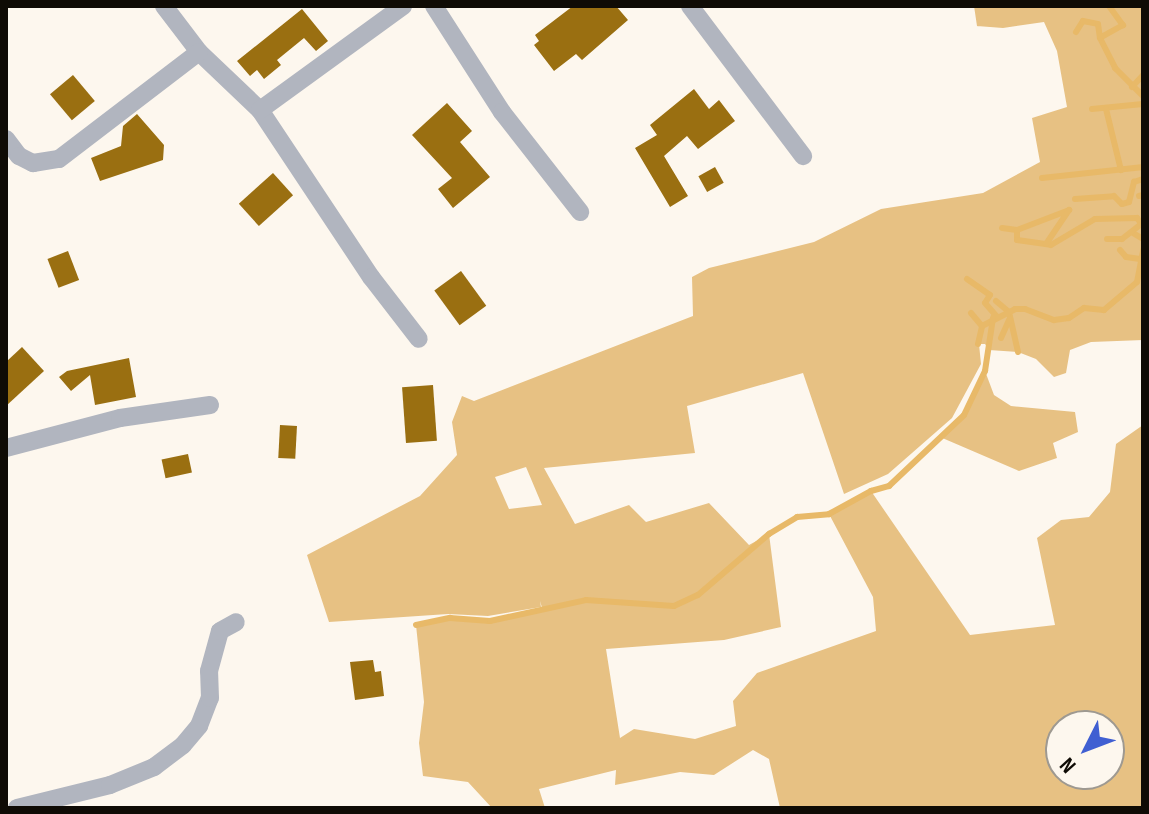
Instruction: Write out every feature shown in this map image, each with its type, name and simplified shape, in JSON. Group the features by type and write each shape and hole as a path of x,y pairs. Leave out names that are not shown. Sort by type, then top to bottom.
{"street":[{"path":"164,6 199,52 260,110 371,277 419,339"},
{"path":"260,110 403,6"},
{"path":"434,6 502,112 580,212"},
{"path":"690,6 803,156"},
{"path":"6,139 19,156 33,163 59,159 199,52"},
{"path":"6,448 120,418 210,405"},
{"path":"17,808 110,785 154,767 183,745 199,726 210,698 209,671 220,631 236,622"}],"shaded area":[{"path":"974,6 1143,6 1143,340 1091,342 1070,350 1066,373 1054,377 1036,359 1018,352 989,350 985,344 979,344 981,364 952,418 888,474 844,494 803,373 687,406 695,453 544,468 575,524 629,505 646,522 709,503 749,545 769,534 781,627 724,640 606,649 620,738 634,729 695,739 736,726 733,701 757,673 876,631 873,597 829,514 871,491 970,635 1055,625 1037,538 1061,520 1089,517 1110,492 1116,444 1143,425 1143,808 780,808 769,759 753,750 714,775 680,772 615,785 616,770 539,789 545,808 492,808 468,782 423,776 419,743 424,702 416,625 450,618 490,621 528,615 543,611 540,601 541,607 488,616 448,614 329,622 307,555 420,496 457,455 452,422 462,396 474,401 693,316 692,277 709,268 814,242 881,209 983,193 1040,162 1032,118 1067,107 1057,51 1044,22 1003,28 977,26","holes":["526,467 542,505 509,509 495,477"]},
{"path":"985,371 994,395 1011,406 1075,412 1078,432 1053,443 1057,458 1019,471 940,437 964,415"}],"building":[{"path":"573,6 616,6 628,20 582,60 576,54 554,71 534,45 539,41 535,35"},
{"path":"302,9 328,41 316,51 304,38 277,60 281,65 264,79 257,70 250,76 237,61"},
{"path":"73,75 95,101 72,120 50,94"},
{"path":"694,89 709,109 719,100 735,121 698,149 687,136 664,156 688,196 670,207 635,148 657,135 650,125"},
{"path":"447,103 472,131 460,142 490,177 453,208 438,189 452,178 412,135"},
{"path":"137,114 164,145 163,160 100,181 91,158 121,146 123,126"},
{"path":"715,167 724,183 707,192 698,176"},
{"path":"273,173 293,195 259,226 239,204"},
{"path":"68,251 79,280 59,288 47,259"},
{"path":"461,271 486,306 460,325 434,290"},
{"path":"22,347 44,371 6,406 6,362"},
{"path":"129,358 136,397 95,405 90,375 71,391 59,377 67,371"},
{"path":"433,385 437,441 406,443 402,387"},
{"path":"280,425 297,426 295,459 278,458"},
{"path":"188,454 192,473 166,478 162,460"},
{"path":"373,660 375,672 381,671 384,696 355,700 350,662"}],"waterway":[{"path":"1109,6 1123,25 1100,38 1115,68 1143,96"},
{"path":"1076,32 1083,21 1098,24 1100,38"},
{"path":"1132,87 1143,75"},
{"path":"1092,109 1143,104"},
{"path":"1106,109 1121,170"},
{"path":"1042,178 1143,167"},
{"path":"1075,199 1114,196 1122,204 1129,202 1134,182 1143,179"},
{"path":"1139,196 1143,195"},
{"path":"1017,230 1069,210 1046,244"},
{"path":"1002,228 1017,230 1017,240 1051,245 1095,219 1137,218 1143,226"},
{"path":"1107,239 1122,239 1140,225"},
{"path":"1133,233 1143,239"},
{"path":"1120,250 1126,257 1140,259"},
{"path":"978,344 982,326 1015,309 1025,309 1054,320 1069,318 1084,308 1104,310 1137,282 1143,250"},
{"path":"967,279 990,295 985,303 997,317"},
{"path":"996,301 1009,312 1018,352"},
{"path":"971,313 982,326"},
{"path":"416,625 450,618 490,621 586,600 674,606 698,595 769,534 797,517 829,514 871,491 889,486 964,415 985,371 993,318"},
{"path":"1001,338 1009,320"}]}
